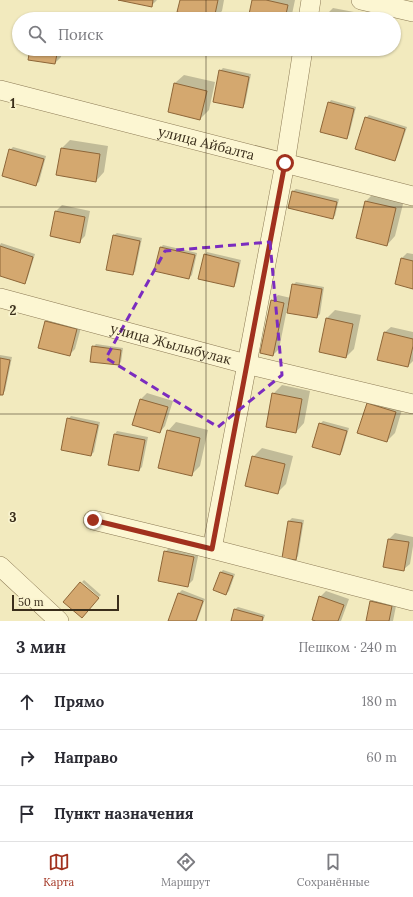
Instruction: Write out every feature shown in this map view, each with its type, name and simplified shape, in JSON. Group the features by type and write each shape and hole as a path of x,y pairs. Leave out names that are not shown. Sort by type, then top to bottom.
{"street":[{"path":"309,12 311,0"},
{"path":"361,0 413,12"},
{"path":"212,549 285,163 302,56"},
{"name":"улица Айбалта","path":"0,90 413,196"},
{"name":"улица Жылыбулак","path":"0,298 246,364 413,404"},
{"path":"93,520 413,601"},
{"path":"0,566 59,621"}],"highlighted area":[{"path":"270,242 282,375 218,427 106,358 165,251"}],"building":[{"path":"118,0 153,0 152,7"},
{"path":"180,0 218,0 215,12 177,12"},
{"path":"252,0 266,0 288,5 286,12 249,12"},
{"path":"29,56 57,56 55,64 28,60"},
{"path":"219,70 249,77 243,108 213,102"},
{"path":"174,83 207,91 200,120 168,112"},
{"path":"328,102 354,109 347,139 320,132"},
{"path":"365,117 405,129 395,161 355,149"},
{"path":"61,148 100,154 96,182 56,175"},
{"path":"9,149 44,159 36,186 2,176"},
{"path":"292,191 337,202 333,219 288,208"},
{"path":"365,201 396,208 387,246 356,238"},
{"path":"55,211 85,217 80,243 50,236"},
{"path":"113,235 140,241 133,275 106,270"},
{"path":"0,246 33,257 25,284 0,276"},
{"path":"160,247 195,255 189,279 154,271"},
{"path":"204,254 239,263 234,287 198,279"},
{"path":"401,258 413,261 413,289 395,284"},
{"path":"292,284 322,289 317,318 287,313"},
{"path":"271,300 284,303 273,356 260,353"},
{"path":"326,318 353,324 346,358 319,352"},
{"path":"45,321 77,329 70,356 38,348"},
{"path":"384,332 413,339 413,346 408,367 377,360"},
{"path":"92,346 121,350 119,365 90,362"},
{"path":"0,358 10,360 3,395 0,395"},
{"path":"272,393 302,399 296,433 266,427"},
{"path":"140,399 168,407 160,433 132,425"},
{"path":"367,403 396,412 387,442 357,433"},
{"path":"67,418 98,425 91,456 61,450"},
{"path":"319,423 347,431 340,455 312,447"},
{"path":"167,430 200,438 192,476 158,468"},
{"path":"114,434 145,440 139,471 108,465"},
{"path":"252,456 285,464 278,494 245,486"},
{"path":"288,521 302,523 296,560 282,558"},
{"path":"388,539 409,542 404,571 383,567"},
{"path":"164,551 194,557 188,587 158,581"},
{"path":"220,572 233,576 226,595 213,590"},
{"path":"80,582 99,598 82,618 63,602"},
{"path":"178,593 203,601 196,621 168,621"},
{"path":"319,596 344,605 338,621 312,620"},
{"path":"370,601 392,606 389,621 366,621"},
{"path":"234,609 263,617 262,621 231,621"}],"route":[{"path":"93,520 212,549 285,163"}]}
